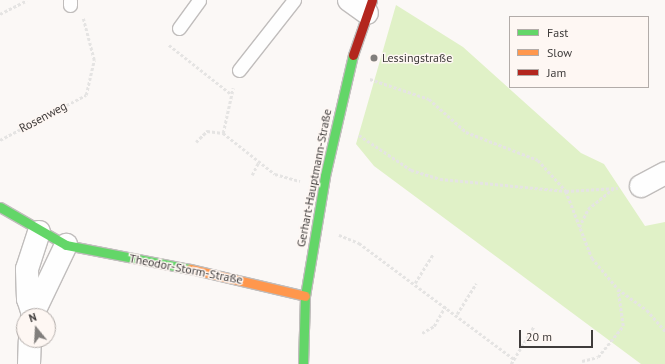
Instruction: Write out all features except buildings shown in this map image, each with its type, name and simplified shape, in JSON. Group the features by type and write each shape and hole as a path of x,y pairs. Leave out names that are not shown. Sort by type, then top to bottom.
{"street":[{"path":"349,0 369,6"},
{"name":"Gerhart-Hauptmann-Straße","path":"303,364 305,296 324,184 349,74 369,6"},
{"path":"641,186 665,173"},
{"name":"Theodor-Storm-Straße","path":"0,207 38,232 66,245 231,277 305,296"},
{"path":"30,308 28,299 27,269 38,232"},
{"path":"35,308 66,245"},
{"path":"29,364 30,348"}],"lane":[{"path":"179,28 199,0"},
{"path":"240,70 294,0"}],"path":[{"path":"0,14 27,0"},
{"name":"Rosenweg","path":"0,140 86,95 94,60 87,23 70,3"},
{"path":"179,28 169,40 171,48 231,94"},
{"path":"224,133 231,94 240,70"},
{"path":"349,74 404,88 429,99 466,132 538,160 566,191 592,258 618,289 647,310 665,331"},
{"path":"337,122 411,170 440,178 566,191 641,186"},
{"path":"196,142 207,131 224,133 259,161 287,179 324,184"},
{"path":"252,175 259,161"},
{"path":"579,227 588,209 614,188"},
{"path":"317,226 358,243 457,314 514,359"},
{"path":"415,283 433,254"},
{"path":"457,314 476,284"},
{"path":"582,361 598,357 623,326 618,289"},
{"path":"422,333 434,326 446,306"},
{"path":"511,364 534,326"}],"green space":[{"path":"396,5 463,47 581,153 604,164 645,226 665,222 665,364 641,364 374,166 356,144"}],"traffic: fast":[{"path":"303,364 305,296 325,176 353,55"},
{"path":"0,207 66,245 190,269"}],"traffic: slow":[{"path":"190,269 305,296"}],"traffic: jam":[{"path":"353,55 372,0"}],"place":[{"name":"Lessingstraße","path":"374,58"}]}
